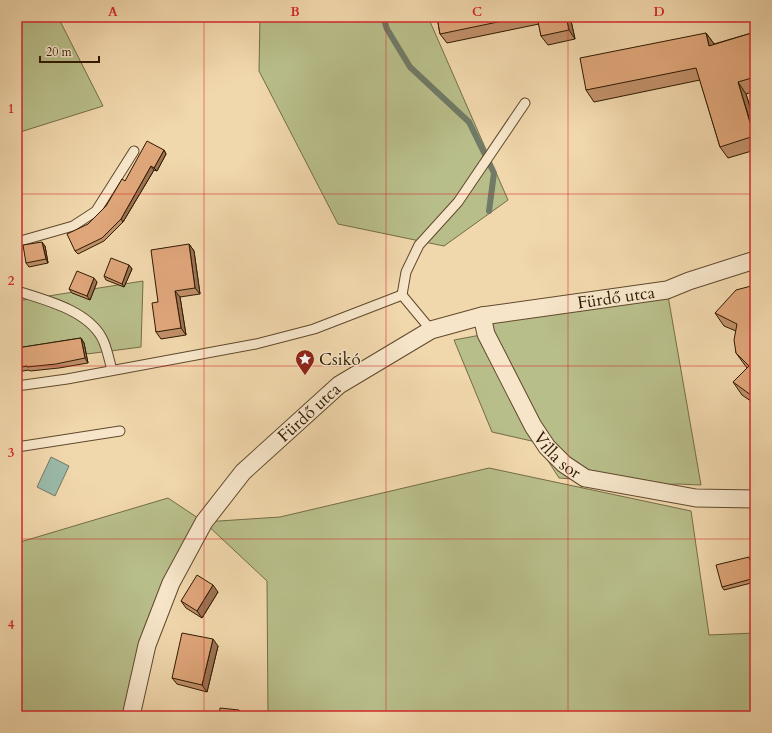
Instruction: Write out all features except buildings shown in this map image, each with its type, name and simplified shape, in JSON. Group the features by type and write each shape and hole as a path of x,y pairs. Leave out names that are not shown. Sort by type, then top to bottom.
{"street":[{"name":"Fürdő utca","path":"131,716 147,646 171,583 204,522 243,472 339,385 431,330 482,316 667,290 689,281 755,260"},
{"name":"Villa sor","path":"482,316 486,334 533,426 547,446 564,464 585,478 696,498 755,499"}],"lane":[{"path":"431,330 402,295 406,272 419,245 458,202 525,104"},
{"path":"17,242 73,226 96,211 134,152"},
{"path":"17,292 72,310 88,321 102,337 112,370"},
{"path":"17,386 67,380 112,370 256,344 314,329 402,295"},
{"path":"17,447 120,431"}],"green space":[{"path":"17,17 58,17 103,106 17,133"},
{"path":"260,17 428,17 508,200 444,246 338,224 259,71"},
{"path":"143,281 141,347 17,363 17,301"},
{"path":"667,290 701,485 652,485 559,478 536,442 492,432 454,340 486,334 482,316"},
{"path":"489,468 691,511 709,635 755,633 755,716 268,716 267,581 204,522 280,517"},
{"path":"168,498 204,522 171,583 131,716 17,716 17,543"}],"shaded area":[{"path":"51,457 69,466 55,496 37,487"}],"waterway":[{"path":"383,17 387,29 410,67 469,122 494,173 489,211"}],"place":[{"name":"Csikó","path":"305,376"}]}
